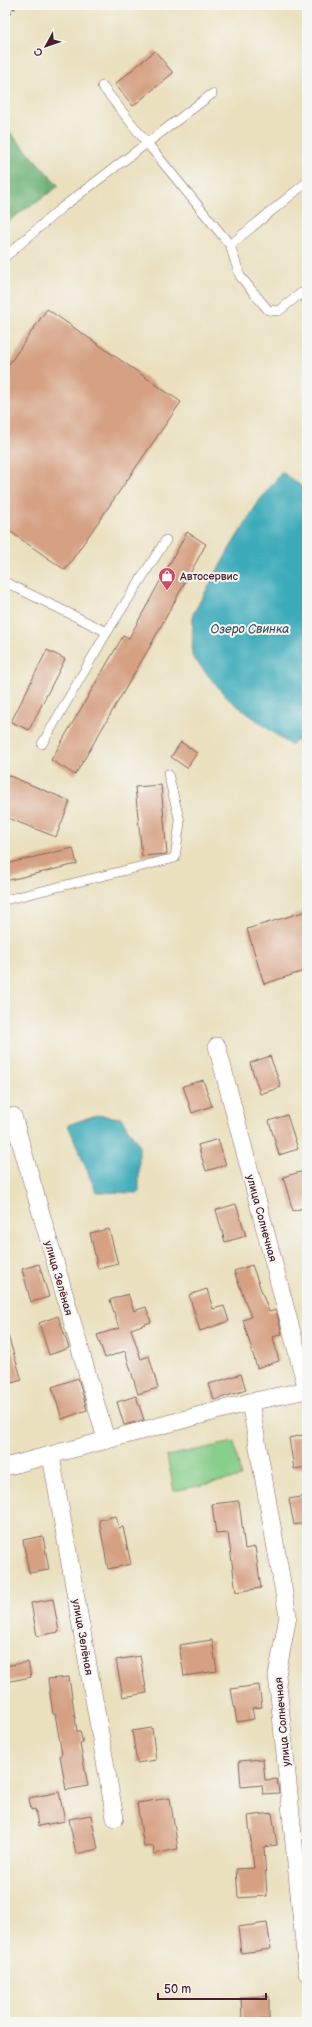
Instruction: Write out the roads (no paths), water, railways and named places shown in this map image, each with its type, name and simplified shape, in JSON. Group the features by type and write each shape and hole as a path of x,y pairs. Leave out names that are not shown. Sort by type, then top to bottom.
{"street":[{"name":"улица Солнечная","path":"217,1046 307,1390"},
{"name":"улица Зелёная","path":"13,1116 106,1440"},
{"path":"5,1467 250,1402 307,1390"},
{"name":"улица Солнечная","path":"250,1402 288,1616 277,1675 307,1973"},
{"name":"улица Зелёная","path":"51,1456 115,1818"}],"lane":[{"path":"102,86 230,245 240,276 268,310 275,312 281,310 301,293 307,300"},
{"path":"5,257 60,209 212,94"},
{"path":"230,245 307,182"},
{"path":"42,744 107,632 166,540"},
{"path":"5,582 107,632"},
{"path":"5,900 175,858 180,822 168,774"}],"water":[{"name":"Озеро Свинка","path":"282,472 307,490 307,734 290,745 227,698 192,656 193,614 231,546 259,501"},
{"path":"96,1115 121,1118 139,1145 139,1193 96,1192 68,1125"}],"place":[{"name":"Автосервис","path":"167,591"}]}
